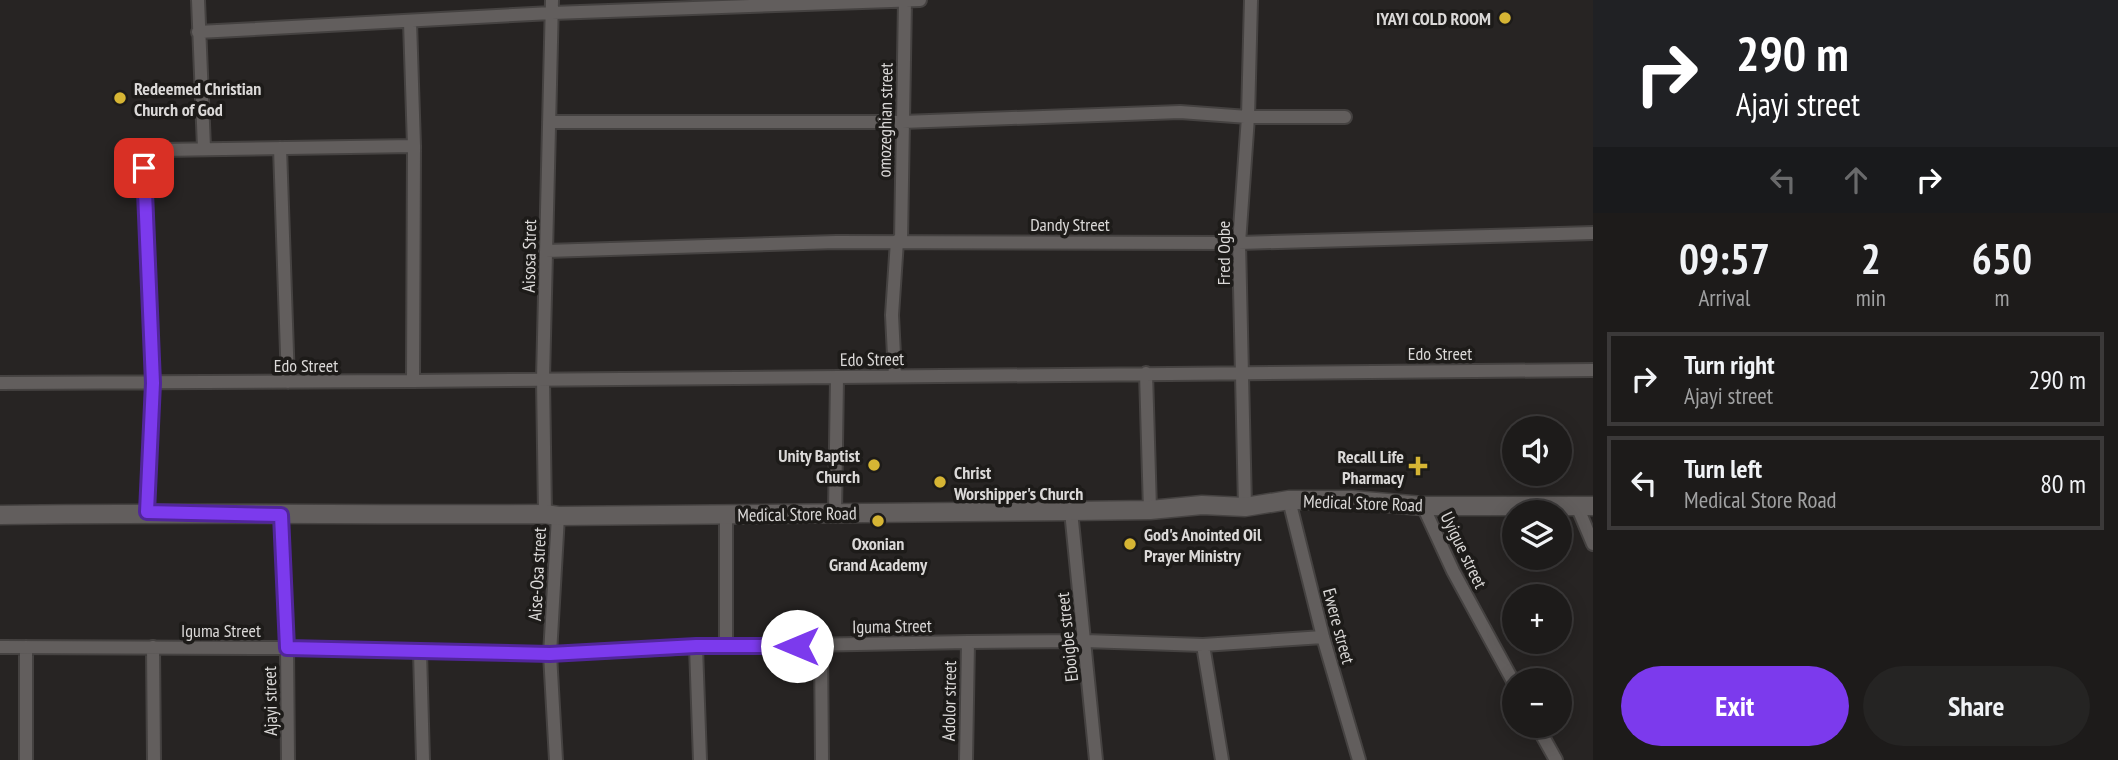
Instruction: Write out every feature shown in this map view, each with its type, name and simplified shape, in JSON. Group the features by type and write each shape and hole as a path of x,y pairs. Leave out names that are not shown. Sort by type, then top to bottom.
{"street":[{"path":"198,0 204,148"},
{"name":"omozeghian street","path":"895,376 892,315 899,241 905,0"},
{"path":"198,32 410,22 552,6 920,0"},
{"name":"Fred Ogbe","path":"1245,508 1239,243 1248,117 1251,0"},
{"name":"Aisosa Stret","path":"552,6 543,379 552,515"},
{"path":"410,22 414,146 413,381"},
{"path":"549,122 902,122 1180,113 1248,117 1345,117"},
{"path":"147,512 153,383 144,168 150,156 161,150 204,148 414,146"},
{"path":"280,148 288,382"},
{"name":"Dandy Street","path":"546,251 899,241 1239,243 1593,233"},
{"name":"Edo Street","path":"0,383 837,378 1593,369"},
{"path":"1146,373 1150,510"},
{"path":"835,513 837,378"},
{"name":"Medical Store Road","path":"0,515 147,512 281,515 726,515 1071,511 1150,510 1202,505 1245,508 1289,500 1352,500 1423,506 1585,506"},
{"name":"Ewere street","path":"1289,500 1359,760"},
{"name":"Uyigue street","path":"1423,506 1453,571 1506,668"},
{"path":"1585,506 1593,544"},
{"name":"Eboigbe street","path":"1071,511 1096,760"},
{"name":"Ajayi street","path":"281,515 287,648 288,760"},
{"name":"Aise-Osa street","path":"552,515 550,654 556,760"},
{"path":"726,515 726,646"},
{"name":"Iguma Street","path":"0,647 287,648 550,654 696,646 968,642 1085,641 1203,645 1324,637"},
{"name":"Adolor street","path":"966,760 968,642"},
{"path":"821,645 822,760"},
{"path":"1203,645 1222,760"},
{"path":"696,646 700,760"},
{"path":"26,647 26,760"},
{"path":"153,647 154,760"},
{"path":"419,652 423,760"},
{"path":"1544,738 1556,760"}],"place":[{"name":"IYAYI COLD ROOM","path":"1505,18"},
{"name":"Redeemed Christian Church of God","path":"120,98"},
{"name":"Unity Baptist Church","path":"874,465"},
{"name":"Recall Life Pharmacy","path":"1418,466"},
{"name":"Christ Worshipper's Church","path":"940,482"},
{"name":"Oxonian Grand Academy","path":"878,521"},
{"name":"God's Anointed Oil Prayer Ministry","path":"1130,544"}],"route":[{"path":"144,168 153,383 147,512 281,515 287,648 550,654 696,646 797,646"}]}
